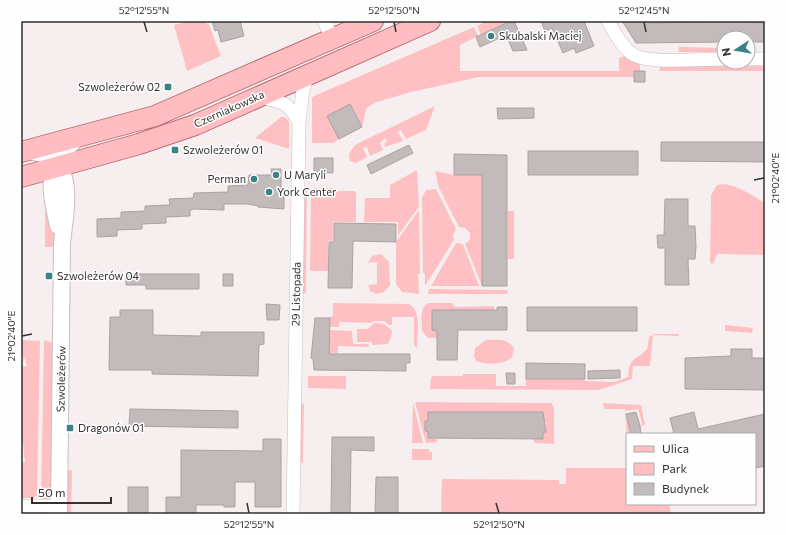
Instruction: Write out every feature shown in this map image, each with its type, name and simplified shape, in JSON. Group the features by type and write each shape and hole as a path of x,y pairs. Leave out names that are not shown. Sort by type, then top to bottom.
{"main road":[{"name":"Czerniakowska","path":"23,152 155,116 373,21"},
{"name":"Czerniakowska","path":"21,178 57,166 95,157 165,136 258,97 430,21"}],"street":[{"path":"324,21 333,39"},
{"path":"608,21 623,45 634,55 652,59 716,59"},
{"name":"29 Listopada","path":"293,514 299,123 303,90 308,75"},
{"path":"258,97 274,100 290,106 299,123"},
{"path":"23,152 43,154 57,166 78,137"},
{"path":"21,178 58,188 95,157"},
{"name":"Szwoleżerów","path":"57,166 65,179 58,188 62,244 59,510"},
{"path":"21,506 59,510"}],"green space":[{"path":"191,21 204,21 209,25 221,56 187,71 174,25"},
{"path":"487,21 511,21 481,35 477,26"},
{"path":"474,27 478,36 460,45 460,71 619,71 619,58 624,56 640,63 640,71 634,77 479,77 411,92 374,103 366,109 362,127 350,104 339,139 333,143 312,143 312,98 314,96"},
{"path":"679,47 716,48 716,52 678,52"},
{"path":"661,63 716,63 716,70 756,70 756,63 765,63 765,71 659,71"},
{"path":"435,106 426,130 406,139 401,130 398,132 403,141 385,147 383,144 387,142 385,138 380,143 383,150 370,156 367,147 363,148 367,157 356,163 350,161 349,154 355,145"},
{"path":"281,117 285,117 289,122 289,149 255,138"},
{"path":"417,170 419,207 398,235 398,222 364,222 365,198 390,198 390,185"},
{"path":"435,171 454,175 483,175 482,286 465,244 470,240 470,233 465,228 459,227 439,188"},
{"path":"723,184 736,187 765,203 765,255 717,254 713,264 710,263 711,195 717,185"},
{"path":"315,188 333,188 333,191 356,192 356,222 333,222 333,241 328,241 328,271 310,271 311,191"},
{"path":"436,189 456,229 453,235 454,240 425,286 425,274 423,273 422,198 426,190"},
{"path":"307,190 306,293 303,293 304,192"},
{"path":"50,205 54,227 54,247 45,247 45,208"},
{"path":"419,210 419,294 402,292 396,284 396,242"},
{"path":"508,211 514,211 514,259 508,259"},
{"path":"456,243 463,244 479,286 431,286"},
{"path":"381,254 389,262 390,285 384,292 376,294 370,291 368,285 377,284 377,262 368,263 372,256"},
{"path":"429,289 508,290 507,294 428,294"},
{"path":"333,303 409,304 416,312 418,324 417,348 414,345 414,317 392,317 392,325 389,325 384,321 373,321 372,323 339,322 339,327 329,327 330,317 333,316"},
{"path":"429,303 452,303 455,307 494,306 494,310 432,310 432,330 437,331 437,338 428,338 422,331 422,311"},
{"path":"374,323 384,324 392,331 388,344 372,345 372,342 357,342 357,329 368,329"},
{"path":"725,325 753,328 752,333 725,331"},
{"path":"329,330 352,331 353,344 369,344 368,347 338,346 338,353 329,354"},
{"path":"654,334 679,334 679,336 653,335 650,366 633,366 632,379 599,390 430,389 431,378 434,375 463,376 463,374 496,374 496,386 526,386 526,379 585,379 585,381 614,382 628,377 630,365 647,349 649,337"},
{"path":"21,340 40,341 37,496 35,496 35,498 21,498 21,463 25,462 23,443 21,443 21,367 27,366 25,359 23,359"},
{"path":"44,340 51,342 54,347 52,499 41,501"},
{"path":"486,340 506,341 512,345 514,349 512,357 505,362 495,364 476,361 474,356 475,348"},
{"path":"308,376 346,376 346,389 308,388"},
{"path":"413,402 423,443 412,443"},
{"path":"415,402 551,403 554,408 554,444 534,443 534,439 543,439 543,432 546,431 546,422 543,421 543,412 429,412 428,421 425,421 426,431 428,431 428,438 437,439 437,442 426,443"},
{"path":"304,403 303,463 300,462 300,407"},
{"path":"602,403 641,405 645,425 640,426 642,423 638,409 625,411 625,409 605,409"},
{"path":"625,412 631,433 627,433"},
{"path":"412,449 429,449 429,452 432,452 432,460 412,460"},
{"path":"566,468 626,468 626,505 669,505 671,514 441,513 442,479 559,480 559,484 566,484"},
{"path":"67,470 72,470 71,514 67,514"}],"building":[{"path":"212,21 240,21 244,36 221,42 218,30 215,31"},
{"name":"Skubalski Maciej","path":"514,21 527,50 513,51 506,35 480,47 476,37"},
{"path":"541,21 584,21 594,46 576,53 574,48 563,53 552,28 545,31"},
{"path":"622,21 655,23 731,21 765,23 765,42 756,42 756,30 716,30 716,42 636,43"},
{"path":"634,71 645,71 645,82 634,82"},
{"path":"350,104 362,127 339,139 327,116"},
{"path":"497,108 534,108 534,118 498,119"},
{"path":"661,142 765,142 765,162 661,161"},
{"path":"409,145 413,153 371,174 367,165"},
{"path":"528,151 638,151 638,175 528,175"},
{"path":"454,154 507,155 507,286 482,286 482,175 454,175"},
{"path":"314,158 333,158 333,173 314,172"},
{"path":"271,169 281,169 281,191 284,191 284,209 258,207 248,204 224,204 224,210 194,209 190,210 190,216 166,217 166,223 142,224 142,229 117,230 117,236 97,237 97,219 121,218 121,212 145,211 145,206 170,205 169,199 193,198 194,193 228,192 228,186 248,185 249,175 272,175"},
{"path":"665,199 688,199 688,226 695,226 696,246 695,259 688,259 689,285 665,285 665,248 658,248 657,235 664,235"},
{"path":"334,223 396,224 396,242 353,241 352,288 328,288 329,242 334,242"},
{"path":"126,274 199,274 199,289 146,289 146,285 126,285"},
{"path":"223,274 233,274 233,286 223,286"},
{"path":"266,304 280,305 279,320 267,320"},
{"path":"497,307 507,307 507,330 458,330 457,360 437,360 437,331 432,330 432,310 497,310"},
{"path":"527,307 637,307 637,331 527,331"},
{"path":"120,310 153,310 153,335 201,336 201,332 264,332 264,344 259,345 258,376 152,374 152,370 109,370 110,317 120,317"},
{"path":"315,318 330,318 329,354 410,354 410,363 406,363 406,371 314,370 313,359 311,358"},
{"path":"731,349 752,349 752,358 765,358 765,390 685,389 685,358 731,356"},
{"path":"526,363 585,364 585,379 526,379"},
{"path":"620,370 620,378 588,379 588,371"},
{"path":"506,373 515,373 515,384 507,384"},
{"path":"130,409 238,411 238,428 129,426"},
{"path":"428,412 543,412 546,432 543,432 543,439 428,438 428,431 425,431 425,421 428,421"},
{"path":"636,412 641,433 631,433 626,414"},
{"path":"694,412 698,429 765,414 765,466 756,468 756,433 674,433 670,418"},
{"path":"332,437 374,437 374,451 351,450 350,514 331,514"},
{"path":"263,439 281,439 281,507 255,507 255,482 235,482 235,507 224,507 224,505 196,505 196,514 166,514 166,497 181,497 181,450 263,451"},
{"path":"376,477 398,477 398,514 375,514"},
{"path":"128,487 148,487 148,514 128,514"}],"place":[{"name":"Skubalski Maciej","path":"491,36"},
{"name":"Szwoleżerów 02","path":"168,87"},
{"name":"Szwoleżerów 01","path":"175,150"},
{"name":"U Maryli","path":"276,175"},
{"name":"Perman","path":"254,179"},
{"name":"York Center","path":"269,192"},
{"name":"Szwoleżerów 04","path":"49,276"},
{"name":"Dragonów 01","path":"70,428"}]}
